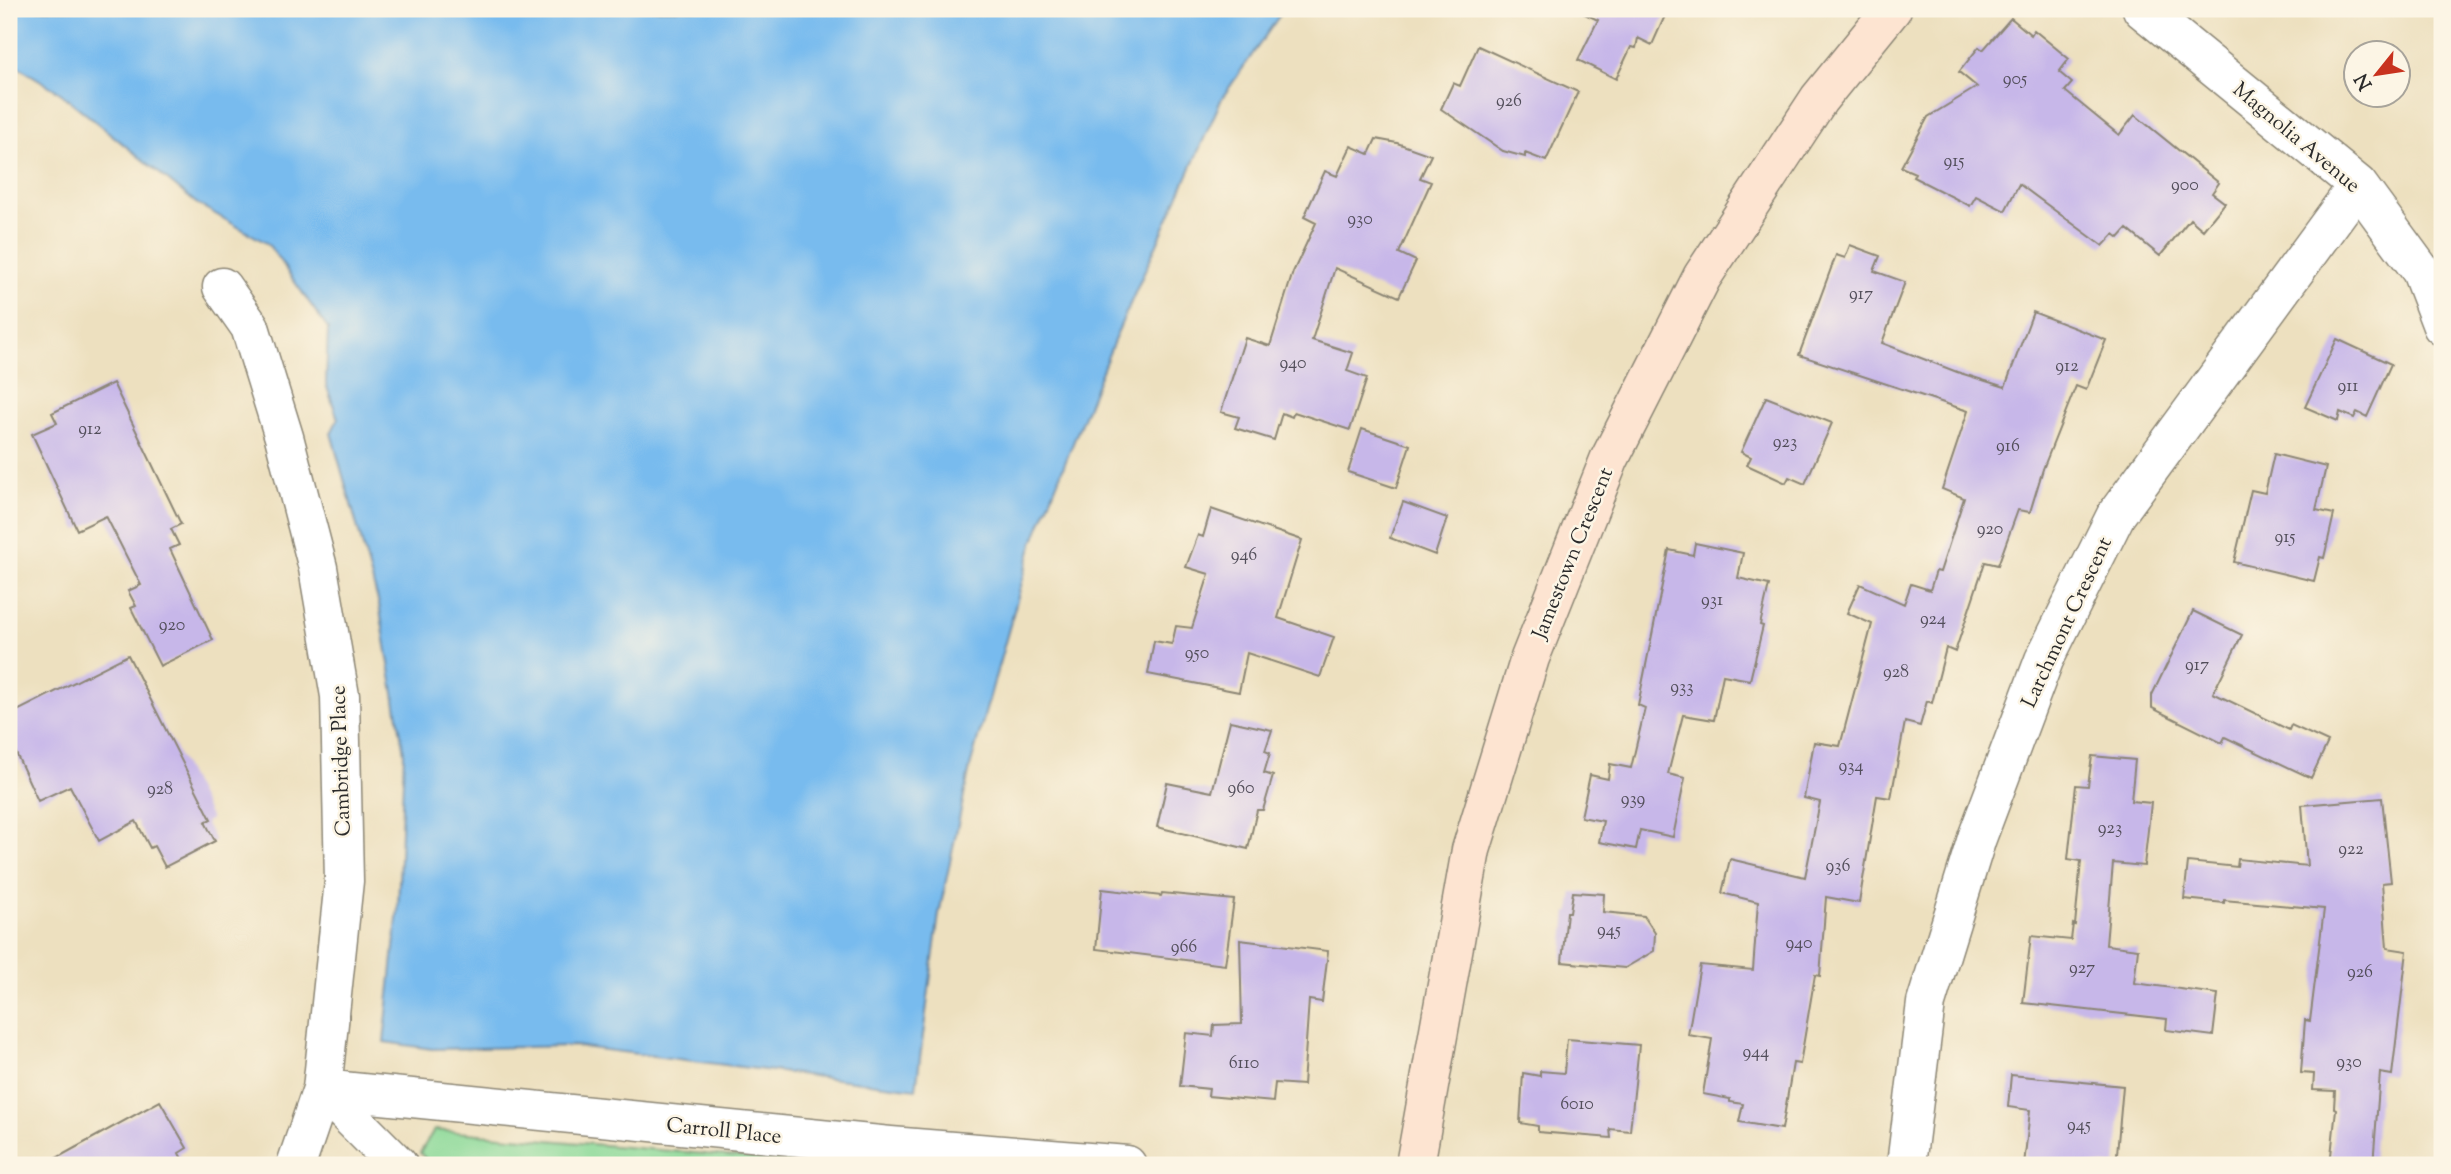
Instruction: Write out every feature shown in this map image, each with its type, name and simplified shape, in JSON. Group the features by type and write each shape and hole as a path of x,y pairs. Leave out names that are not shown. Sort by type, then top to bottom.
{"main road":[{"name":"Jamestown Crescent","path":"1415,1165 1471,850 1530,658 1609,460 1702,277 1819,99 1892,9"}],"street":[{"name":"Magnolia Avenue","path":"2142,9 2358,184 2421,271 2442,326"},
{"name":"Larchmont Crescent","path":"1906,1165 1926,1003 1977,838 2044,660 2116,515 2358,184"},
{"name":"Cambridge Place","path":"222,287 250,327 284,438 317,568 340,696 344,881 322,1090 296,1165"},
{"name":"Carroll Place","path":"322,1090 889,1156 1127,1165"},
{"path":"322,1090 398,1165"}],"green space":[{"path":"434,1130 829,1165 431,1165 420,1153"}],"water":[{"path":"9,9 1284,9 1222,98 1118,331 1033,543 970,767 939,914 916,1089 574,1046 432,1049 384,1042 398,910 404,753 379,604 331,433 338,419 326,384 328,329 268,244 196,203 59,92 9,61"}],"building":[{"path":"1574,9 1668,9 1652,45 1638,38 1636,48 1631,47 1616,79 1578,60 1598,20"},
{"path":"2011,18 2031,35 2034,30 2069,59 2059,72 2072,83 2065,91 2119,135 2135,115 2219,183 2212,193 2225,203 2203,230 2190,219 2160,256 2127,229 2119,238 2114,234 2103,246 2019,184 2005,211 1976,196 1970,206 1913,177 1915,173 1901,167 1928,117 1977,87 1959,72 1979,47 1983,50"},
{"path":"1478,46 1578,92 1546,161 1525,153 1525,157 1503,151 1441,109 1453,83 1460,86"},
{"path":"1376,139 1431,155 1420,178 1431,182 1399,253 1416,261 1399,297 1335,268 1312,340 1353,353 1347,371 1367,378 1350,430 1294,412 1292,417 1282,413 1274,440 1235,428 1239,417 1221,412 1245,338 1270,346 1293,272 1316,223 1304,217 1325,171 1337,176 1351,146 1369,154"},
{"path":"1850,245 1880,256 1874,271 1905,282 1882,343 1957,372 2005,387 2033,312 2106,340 2086,390 2076,386 2043,469 2030,512 2018,510 1998,565 1985,562 1955,652 1946,648 1932,703 1927,701 1920,726 1905,722 1891,798 1877,796 1859,903 1826,897 1820,976 1815,975 1800,1064 1793,1063 1782,1129 1739,1122 1743,1104 1703,1094 1712,1039 1688,1035 1700,965 1753,970 1758,902 1722,893 1730,859 1805,877 1820,802 1804,798 1814,742 1840,746 1872,624 1847,613 1860,584 1904,604 1911,584 1930,590 1936,571 1940,572 1964,498 1942,489 1968,411 1799,355 1836,255 1845,258"},
{"path":"2337,339 2391,364 2367,417 2357,412 2354,418 2340,412 2338,421 2305,407"},
{"path":"113,383 181,524 171,529 179,545 170,549 213,640 160,666 131,608 136,606 128,591 141,585 106,516 77,530 32,434 57,423 52,413"},
{"path":"1766,397 1832,423 1805,484 1789,477 1786,483 1747,465 1751,457 1741,452"},
{"path":"1362,429 1410,445 1396,488 1348,472"},
{"path":"2274,454 2326,467 2316,510 2334,514 2324,558 2320,557 2314,581 2234,562 2251,490 2265,493"},
{"path":"1403,502 1447,518 1435,555 1390,538"},
{"path":"1211,509 1302,540 1278,618 1334,637 1320,677 1247,653 1239,692 1148,674 1154,641 1172,644 1176,626 1192,628 1209,574 1186,567 1198,535 1203,537"},
{"path":"1695,543 1743,553 1738,578 1769,585 1760,625 1763,626 1750,680 1723,675 1714,720 1683,715 1668,774 1685,778 1673,837 1640,830 1636,849 1599,842 1603,821 1581,817 1590,775 1608,779 1610,764 1631,768 1645,708 1638,705 1669,550 1693,555"},
{"path":"2193,611 2242,635 2213,693 2289,730 2291,725 2328,742 2311,778 2225,737 2222,743 2152,708 2152,695"},
{"path":"128,655 211,819 205,822 215,841 165,867 154,846 150,848 136,821 99,841 70,786 38,801 9,738 9,715"},
{"path":"1230,721 1272,730 1265,751 1270,753 1264,773 1273,776 1263,810 1257,810 1248,849 1157,827 1167,783 1212,792"},
{"path":"2092,756 2135,760 2131,801 2151,803 2144,866 2113,863 2106,945 2138,949 2134,983 2218,994 2213,1036 2166,1030 2167,1019 2023,1003 2031,936 2071,940 2081,861 2068,859 2076,785 2088,786"},
{"path":"2382,798 2391,882 2382,883 2387,948 2407,951 2392,1075 2380,1073 2373,1165 2330,1165 2336,1109 2335,1091 2313,1090 2314,1074 2301,1073 2305,1020 2310,1021 2324,909 2184,899 2188,862 2237,867 2238,859 2307,866 2302,805"},
{"path":"1102,889 1234,900 1225,965 1096,949"},
{"path":"1573,892 1604,894 1603,912 1644,916 1655,933 1654,951 1625,968 1562,962 1567,912 1570,912"},
{"path":"1240,940 1328,951 1322,1002 1309,1000 1303,1085 1275,1083 1273,1102 1208,1096 1209,1089 1180,1086 1186,1033 1213,1036 1214,1025 1242,1024"},
{"path":"1567,1039 1639,1045 1630,1131 1610,1129 1611,1138 1538,1132 1538,1126 1520,1123 1523,1073 1540,1076 1540,1071 1564,1073"},
{"path":"2011,1075 2123,1086 2116,1165 2024,1165 2030,1110 2008,1107"},
{"path":"160,1101 187,1148 179,1153 185,1165 44,1165"}]}
